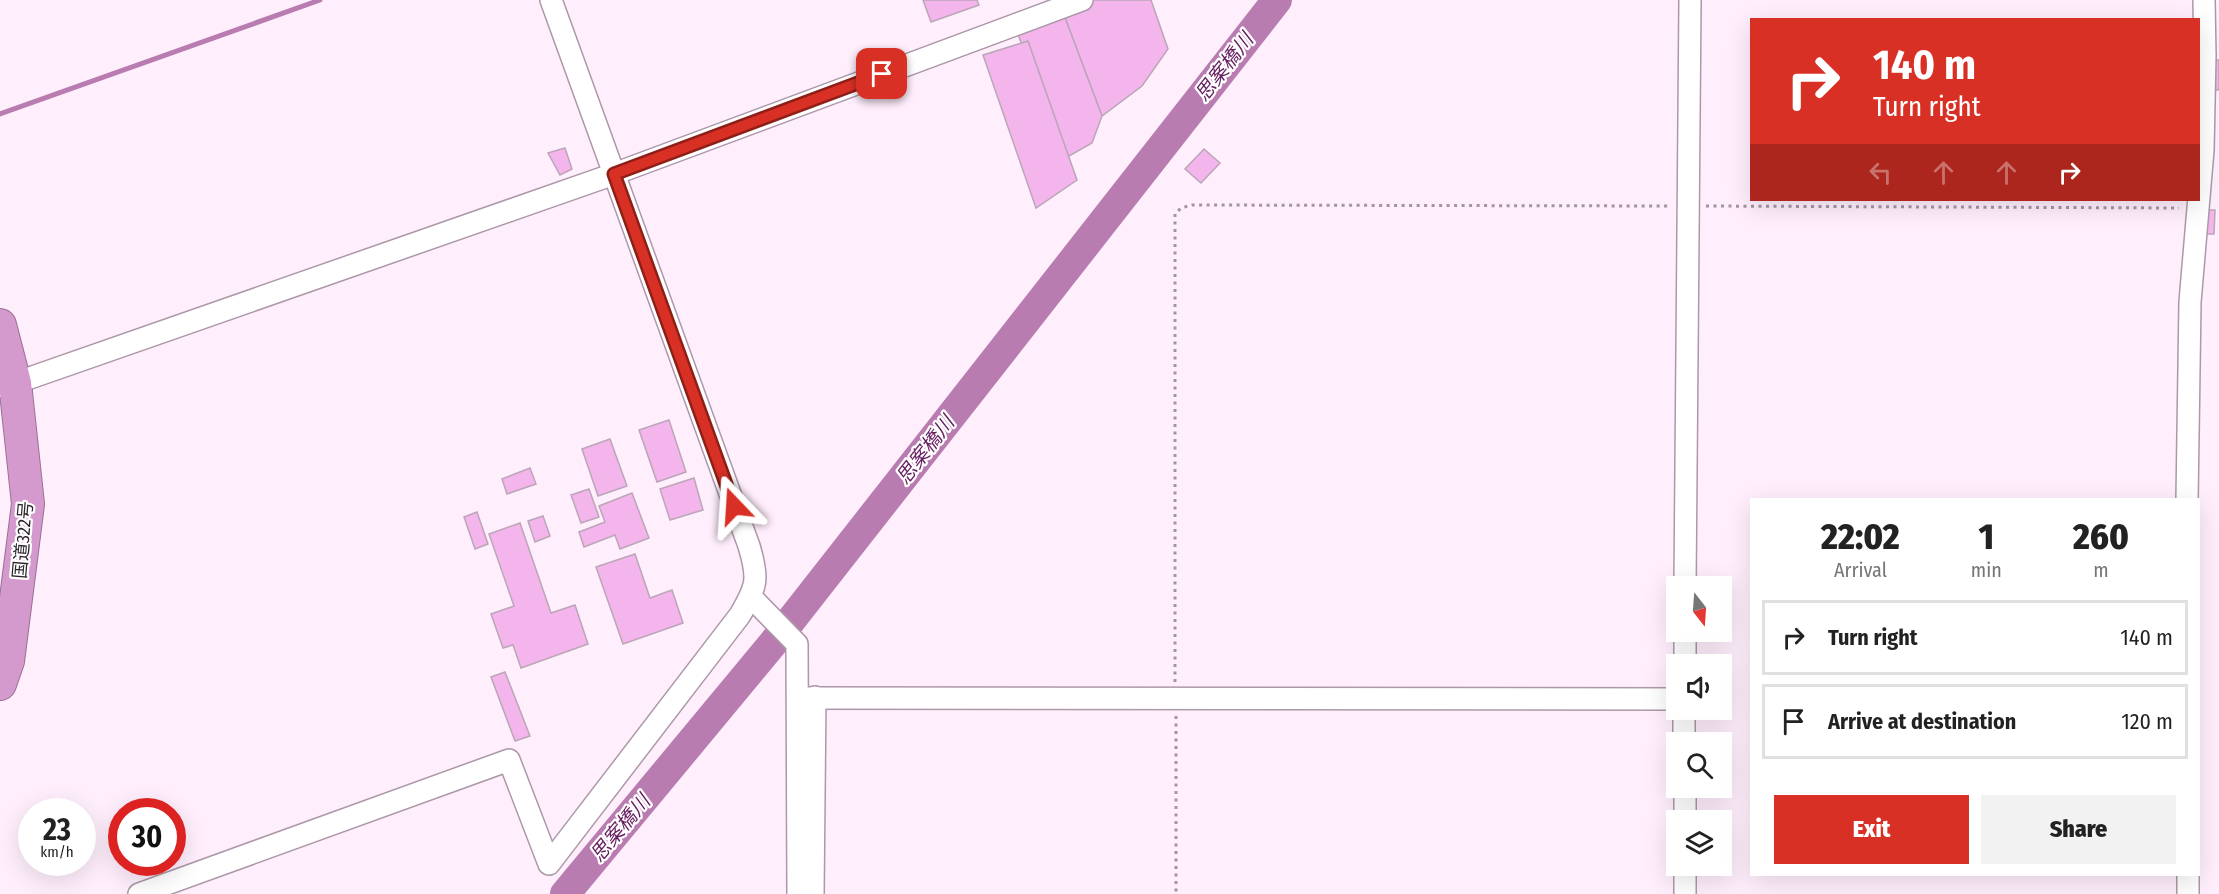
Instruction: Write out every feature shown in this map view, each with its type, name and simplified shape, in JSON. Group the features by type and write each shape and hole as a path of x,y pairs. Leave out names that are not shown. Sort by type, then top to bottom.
{"highway":[{"name":"国道322号","path":"0,325 28,504 8,661 0,684"}],"street":[{"path":"551,0 749,546 755,567 756,601 797,644 807,698 813,894"},
{"path":"8,386 614,174 1082,0"},
{"path":"1685,576 1690,0"},
{"path":"2200,190 2205,97 2204,0"},
{"path":"2187,498 2190,302 2199,201"},
{"path":"139,894 508,760 549,864 740,615 756,601"},
{"path":"807,698 1666,699"},
{"path":"798,894 807,698"},
{"path":"1685,876 1685,894"},
{"path":"2188,876 2188,894"}],"path":[{"path":"1176,894 1175,226 1176,214 1181,207 1192,204 2199,208"}],"building":[{"path":"923,0 977,0 979,5 931,22"},
{"path":"1082,0 1151,0 1168,49 1142,86 1102,116 1064,15"},
{"path":"1064,15 1102,116 1092,143 1064,159 1015,26"},
{"path":"1028,41 1077,180 1036,208 983,55"},
{"path":"2210,60 2219,60 2219,90 2209,90"},
{"path":"565,148 572,169 560,175 548,153"},
{"path":"1204,149 1220,163 1201,183 1185,169"},
{"path":"2204,210 2215,210 2214,234 2203,234"},
{"path":"669,420 686,472 657,482 639,430"},
{"path":"610,439 627,486 598,496 582,449"},
{"path":"530,468 536,484 507,494 502,479"},
{"path":"694,478 703,510 670,520 660,489"},
{"path":"589,489 599,517 581,523 571,495"},
{"path":"632,493 649,538 620,549 615,535 584,547 579,532 605,522 599,506"},
{"path":"477,512 488,544 475,549 464,517"},
{"path":"543,516 550,536 535,542 528,521"},
{"path":"520,523 551,613 575,605 588,644 521,668 513,645 503,648 491,614 514,606 489,534"},
{"path":"635,554 650,598 672,590 683,623 623,644 596,567"},
{"path":"505,672 530,736 515,741 491,677"}],"waterway":[{"path":"0,114 320,0"},
{"name":"思案橋川","path":"565,894 774,642 1277,0"}],"route":[{"path":"734,506 614,174 882,74"}]}
